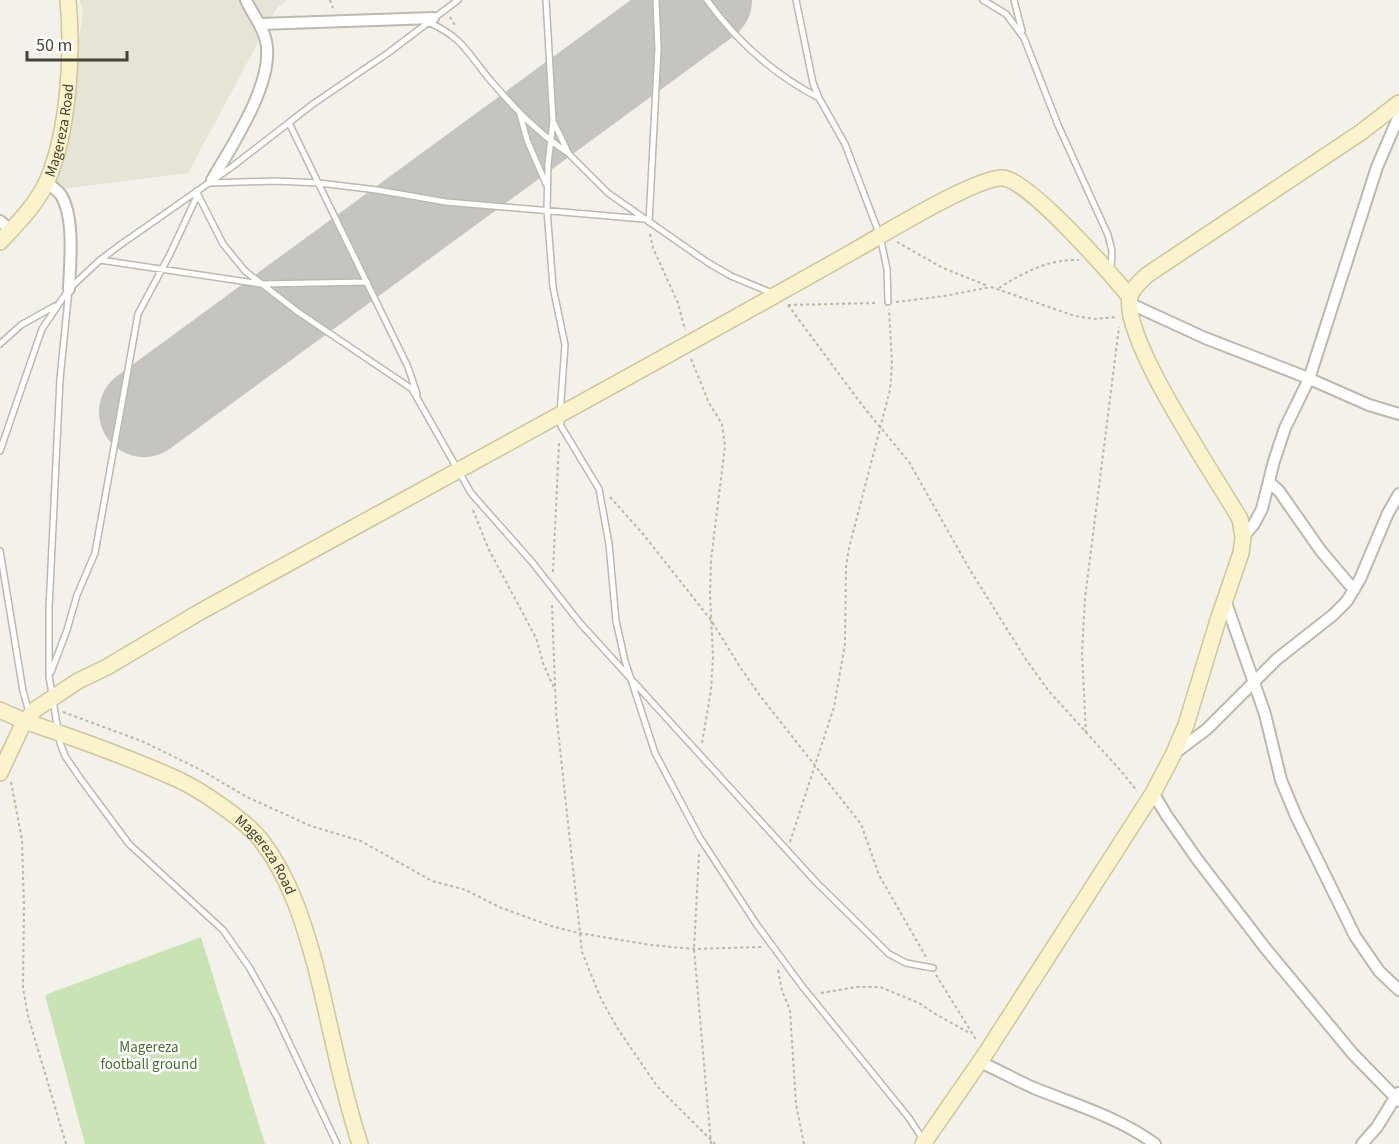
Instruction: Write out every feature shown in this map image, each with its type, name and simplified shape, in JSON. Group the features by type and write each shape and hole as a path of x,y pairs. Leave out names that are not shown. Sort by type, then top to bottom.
{"street":[{"name":"Magereza Road","path":"4,232 33,205 47,182 61,134 67,89 68,0"},
{"path":"210,182 247,117 264,80 268,60 266,41 260,24 246,0"},
{"path":"260,24 430,20"},
{"path":"1128,308 1135,286 1147,275 1360,133 1399,103"},
{"path":"1243,537 1258,518 1285,428 1309,379 1377,167 1399,116"},
{"path":"0,773 27,719 52,703 78,681 107,668 198,613 458,470 560,420 688,344 783,300 883,235 982,182 1004,178 1026,189 1110,273 1128,308 1160,388 1240,519 1243,537 1241,553 1186,725 1173,755 1150,798 983,1057 924,1143"},
{"path":"47,182 60,193 66,205 71,253 69,289"},
{"path":"1128,308 1350,397 1399,414"},
{"path":"1269,482 1279,491 1307,533 1354,590"},
{"path":"1173,755 1208,729 1282,654 1334,615 1354,590 1388,513 1399,494"},
{"path":"1225,599 1271,736 1281,780 1296,816 1355,936 1378,970 1399,990"},
{"name":"Magereza Road","path":"0,710 179,780 210,798 260,838 293,893 306,931 347,1104 360,1144"},
{"path":"1150,798 1167,816 1266,949 1353,1054 1398,1096 1362,1144"},
{"path":"983,1057 1035,1088 1105,1115 1155,1144"}],"lane":[{"path":"0,451 36,342 48,318 69,289 100,260 197,193 458,0"},
{"path":"546,0 553,121 547,210 553,287 566,345 560,420 596,483 605,514 616,621 631,680 655,753 700,838 773,947 807,993 909,1118 924,1143"},
{"path":"646,220 658,50 656,0"},
{"path":"707,0 734,35 756,57 795,86 819,98"},
{"path":"796,0 813,83 845,144 883,235 888,302"},
{"path":"983,0 1006,14 1024,38"},
{"path":"1014,0 1024,38 1058,125 1108,235 1112,251 1110,273"},
{"path":"430,20 452,34 465,46 520,114 538,132 569,154 608,193 707,262 783,300"},
{"path":"520,114 527,140 547,186"},
{"path":"553,121 569,154"},
{"path":"289,123 408,367 419,398 471,493 631,680 882,949 897,959 933,968"},
{"path":"210,182 319,183 446,202 646,220"},
{"path":"49,676 77,595 95,553 138,314 162,270 197,193"},
{"path":"197,193 233,258 245,271 357,353 412,389 419,398"},
{"path":"100,260 261,284 367,282"},
{"path":"69,289 62,347 49,609 49,676 52,703 65,756 129,844 223,930 249,967 277,1017 337,1144"},
{"path":"0,345 21,326 57,305"},
{"path":"0,551 27,719"}],"path":[{"path":"646,220 653,248 678,303 695,371 722,424 724,433 725,446 711,560 713,657 711,690 700,755"},
{"path":"883,235 923,259 966,279 999,288 1075,316 1095,320 1128,308 1085,598 1082,653 1086,732"},
{"path":"999,288 1046,264 1060,260 1097,261"},
{"path":"783,300 888,302 944,296 991,287"},
{"path":"783,300 862,405 909,462 970,570 1027,661 1048,690 1121,771 1150,798"},
{"path":"788,850 834,707 845,644 846,567 849,548 890,390 892,364 888,302"},
{"path":"560,420 552,590 555,691 564,801 579,933 586,967 618,1029 657,1086 710,1138 713,1144"},
{"path":"596,483 628,517 711,620 756,690 861,824 879,875 983,1057"},
{"path":"471,493 479,529 536,638 543,663 555,691"},
{"path":"52,703 144,742 247,796 311,826 361,841 432,881 466,890 499,908 579,933 651,945 694,949 773,947"},
{"path":"6,759 22,840 23,988 28,1016 66,1144"},
{"path":"700,838 694,949 710,1138"},
{"path":"779,955 780,984 790,1010 796,1104 804,1144"},
{"path":"807,993 880,987 910,998 971,1033"}],"shaded area":[{"path":"80,0 287,0 276,9 188,173 53,190 83,14"}],"green space":[{"name":"Magereza football ground","path":"201,937 265,1144 85,1144 45,995"}],"runway":[{"path":"144,412 707,0"}]}
